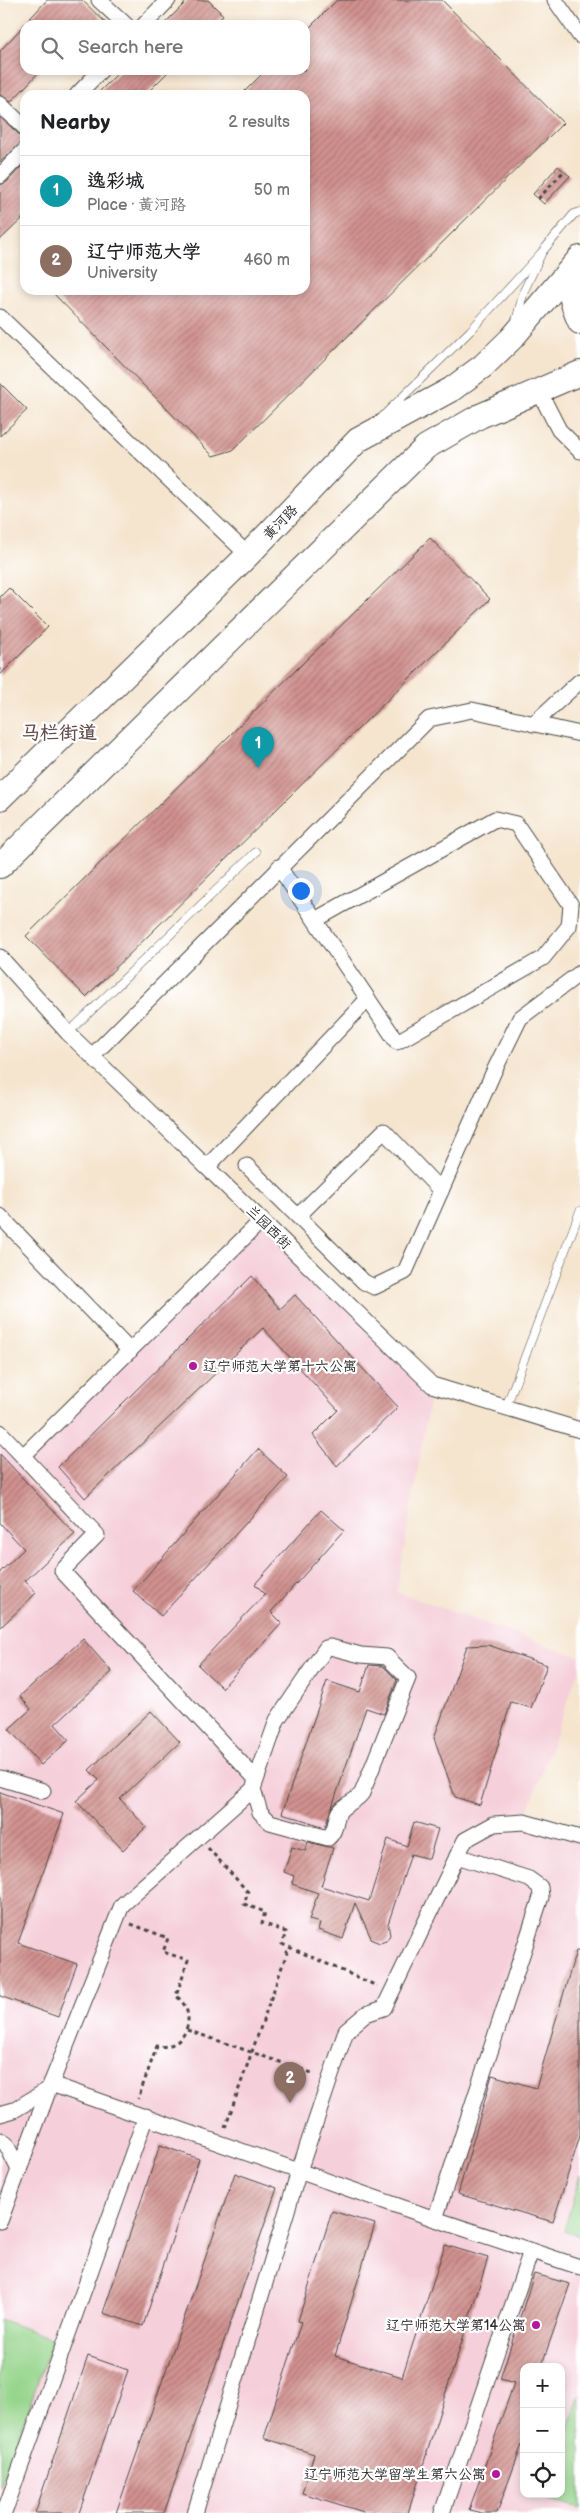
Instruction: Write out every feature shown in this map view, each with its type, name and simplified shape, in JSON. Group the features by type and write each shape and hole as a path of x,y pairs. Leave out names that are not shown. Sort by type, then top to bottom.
{"main road":[{"name":"黄河路","path":"0,798 248,555 358,440 452,389 483,366 512,338 577,262"},
{"path":"577,262 569,284 570,301 580,322"},
{"path":"0,866 426,447 480,416 580,373"}],"street":[{"path":"99,0 121,20"},
{"path":"149,20 168,0"},
{"path":"555,0 580,36"},
{"path":"82,90 96,75"},
{"path":"0,104 20,123"},
{"path":"0,176 20,155"},
{"path":"0,317 248,555"},
{"path":"539,391 558,430 580,451"},
{"path":"533,724 580,681"},
{"path":"92,1056 429,719 472,710 580,734"},
{"path":"279,867 396,1042 543,958 569,926 570,905 516,824 495,819 315,920"},
{"name":"兰园西街","path":"1,960 68,1033 432,1384 580,1430"},
{"path":"247,1166 364,1282 374,1287 405,1272 520,1018 580,973"},
{"path":"207,1167 368,999"},
{"path":"298,1216 384,1131 441,1192"},
{"path":"0,1216 130,1351"},
{"path":"23,1456 262,1220"},
{"path":"0,1432 97,1535 62,1571 255,1784 260,1812 270,1822 328,1838 333,1834 338,1813 357,1800 362,1793 408,1678 387,1657 361,1655 330,1647 326,1648 276,1720 255,1784 122,1905 50,2086 0,2221"},
{"path":"0,1778 43,1791"},
{"path":"195,2513 299,2171 346,2031 366,2014 384,2008 465,1840 494,1824 524,1822 580,1838"},
{"path":"435,2219 541,1897 540,1887 529,1879 457,1856"},
{"path":"0,2114 14,2110 50,2086"},
{"path":"50,2086 140,2114 435,2219 580,2267"},
{"path":"4,2513 140,2114"},
{"path":"0,2140 6,2144 19,2170"},
{"path":"442,2513 531,2251"}],"lane":[{"path":"358,440 470,332 580,208"},
{"path":"512,338 524,291 542,252"},
{"path":"68,1033 256,852"},
{"path":"506,1407 580,1210"}],"path":[{"path":"538,199 564,171"},
{"path":"198,1837 248,1892 244,1904 266,1912 262,1923 286,1932 282,1944 391,1992"},
{"path":"117,1919 168,1938 163,1952 188,1960 176,1996 184,2002 187,2010 189,2021 187,2030 183,2038 174,2044 164,2047 157,2046 140,2114"},
{"path":"220,2143 289,1948"},
{"path":"187,2030 329,2079"}],"shaded area":[{"path":"262,1220 432,1385 397,1592 580,1657 580,1666 524,1822 580,1838 580,2513 0,2513 0,1432 23,1456"}],"green space":[{"path":"580,2175 580,2236 564,2231"},
{"path":"0,2319 53,2339 0,2488"},
{"path":"580,2393 580,2508 546,2499 565,2498 565,2440"}],"building":[{"path":"47,0 82,0 103,20 29,20"},
{"path":"188,0 208,0 223,15 218,20 168,20"},
{"path":"337,0 442,0 563,123 233,450 213,456 55,295 310,295 310,90 246,90 261,75 310,75 310,27"},
{"path":"20,29 20,75 36,75 22,90 20,90 11,102 0,95 0,51"},
{"path":"116,75 165,75 150,90 101,90"},
{"path":"0,117 20,135 20,144 0,162"},
{"path":"558,166 570,176 544,204 533,194"},
{"path":"20,168 20,221 0,240 0,185 7,182"},
{"path":"0,383 27,410 0,436"},
{"path":"430,538 490,599 86,997 26,936"},
{"path":"9,588 48,627 0,675 0,597"},
{"name":"辽宁师范大学第十六公寓","path":"252,1276 280,1309 295,1295 398,1407 337,1466 313,1435 338,1410 263,1328 85,1498 58,1467"},
{"path":"258,1449 288,1477 161,1616 133,1591"},
{"path":"0,1454 75,1534 25,1581 36,1593 0,1628 0,1572 24,1549 0,1523"},
{"path":"321,1510 344,1530 271,1612 282,1623 222,1688 198,1665 265,1594 255,1584"},
{"path":"83,1639 112,1672 55,1724 69,1740 41,1765 9,1729 31,1709 20,1696"},
{"path":"488,1645 547,1665 531,1708 511,1702 480,1805 455,1797 434,1738 467,1646"},
{"path":"369,1665 383,1666 397,1680 384,1714 366,1708 325,1827 282,1813 327,1681 360,1692"},
{"path":"151,1711 180,1742 120,1799 146,1827 123,1850 76,1801 99,1780 89,1770"},
{"path":"0,1792 64,1814 18,1943 77,1964 58,2017 0,1996"},
{"path":"414,1822 438,1829 429,1859 411,1854 388,1924 390,1935 386,1941 380,1943 372,1940 355,1903 343,1939 318,1930 320,1923 309,1920 318,1893 292,1884 294,1876 284,1872 292,1847 305,1851 308,1842 333,1848 321,1886 369,1901 388,1839 407,1846"},
{"path":"576,1951 580,1951 580,2136 553,2222 458,2194 492,2075 536,2088"},
{"path":"160,2145 199,2159 143,2326 103,2313"},
{"path":"235,2173 277,2188 164,2513 116,2513"},
{"path":"332,2211 375,2224 335,2356 402,2377 445,2245 488,2258 408,2513 367,2513 302,2493 314,2454 264,2438 301,2322 298,2321"},
{"path":"534,2274 570,2284 542,2363 520,2363 520,2450 497,2513 482,2513 469,2510 514,2383 500,2379"},
{"path":"88,2356 128,2370 79,2513 35,2513"}],"place":[{"name":"逸彩城","path":"258,768"},
{"name":"辽宁师范大学第十六公寓","path":"193,1366"},
{"name":"辽宁师范大学","path":"290,2103"},
{"name":"辽宁师范大学第14公寓","path":"536,2325"},
{"name":"辽宁师范大学留学生第六公寓","path":"496,2474"}],"district":[{"name":"马栏街道","path":"59,732"}]}
